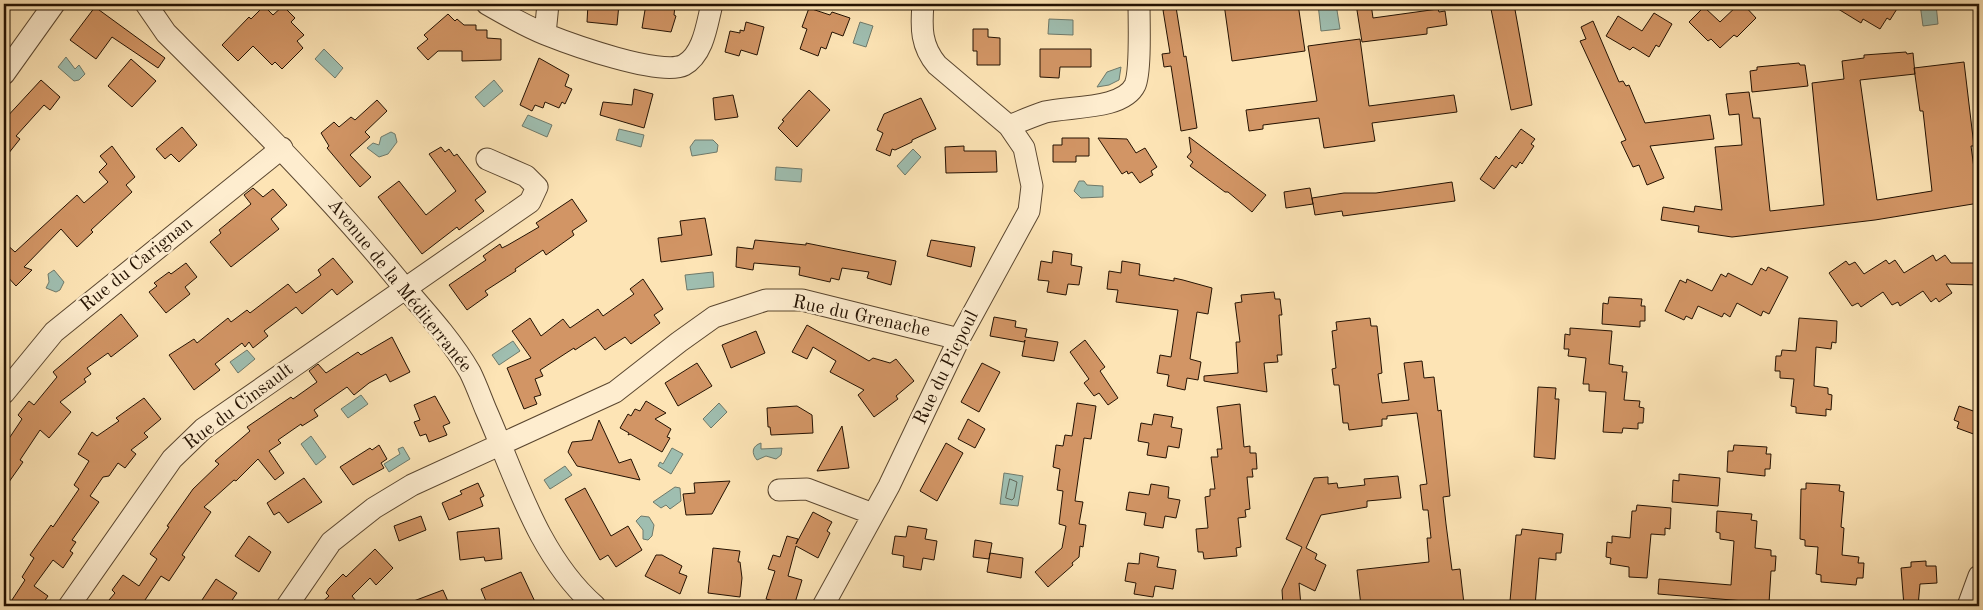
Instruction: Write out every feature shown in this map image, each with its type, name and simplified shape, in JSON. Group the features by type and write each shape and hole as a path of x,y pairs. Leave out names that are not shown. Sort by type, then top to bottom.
{"street":[{"path":"7,65 54,4"},
{"name":"Avenue de la Méditerranée","path":"146,4 166,33 318,186 405,288 470,373 550,553 575,589 594,606"},
{"path":"487,4 545,34 630,62 663,68 684,65 693,58 702,39 712,4"},
{"path":"545,34 548,4"},
{"name":"Rue du Picpoul","path":"823,606 889,486 959,339 1029,211 1032,186 1030,168 1024,148 1009,126 937,65 929,55 924,44 922,31 922,4"},
{"path":"1009,126 1046,112 1112,102 1126,96 1135,84 1139,46 1139,4"},
{"name":"Rue du Carignan","path":"4,393 54,332 282,148"},
{"name":"Rue du Cinsault","path":"69,606 172,459 203,429 530,202 537,187 526,176 488,159"},
{"name":"Rue du Grenache","path":"287,606 331,542 374,508 412,485 616,392 679,342 714,318 766,300 802,300 959,339"},
{"path":"779,490 807,490 873,514"},
{"path":"1968,606 1979,576"}],"water":[{"path":"1318,4 1336,4 1340,29 1321,31"},
{"path":"1920,4 1936,4 1938,24 1923,26"},
{"path":"1049,19 1073,20 1073,35 1048,34"},
{"path":"860,22 873,26 866,47 853,43"},
{"path":"324,49 343,68 335,78 315,59"},
{"path":"66,57 75,69 79,65 85,74 79,80 74,81 58,67"},
{"path":"1121,67 1119,80 1109,85 1097,87 1107,72"},
{"path":"494,80 503,91 484,107 475,97"},
{"path":"528,115 552,125 547,137 522,126"},
{"path":"619,129 644,135 641,147 616,140"},
{"path":"391,132 395,134 397,142 388,154 379,157 367,148 373,143 379,145 381,137"},
{"path":"695,140 713,140 718,145 717,152 692,156 690,147"},
{"path":"913,149 921,157 905,175 897,166"},
{"path":"776,167 802,169 801,182 775,180"},
{"path":"1079,181 1084,181 1087,185 1103,186 1103,197 1081,198 1074,191"},
{"path":"54,270 64,282 60,290 56,292 46,288 49,282 48,274"},
{"path":"713,272 714,287 687,290 685,275"},
{"path":"513,341 520,351 499,365 492,355"},
{"path":"247,350 255,359 238,373 230,362"},
{"path":"361,395 368,404 348,418 341,409"},
{"path":"719,403 727,412 711,428 703,419"},
{"path":"311,436 326,457 316,465 301,444"},
{"path":"761,443 761,449 782,448 781,455 776,459 766,456 757,460 753,450"},
{"path":"403,447 410,459 389,472 384,464 400,454 398,449"},
{"path":"672,448 683,454 671,474 658,466 660,462 663,464"},
{"path":"565,466 572,475 550,489 544,480"},
{"path":"1004,473 1023,476 1018,506 1000,504"},
{"path":"675,487 680,488 681,501 670,509 666,505 661,508 653,502"},
{"path":"641,516 649,517 654,525 652,536 648,540 643,539 643,530 636,521"}],"building":[{"path":"588,4 619,4 617,25 587,22"},
{"path":"646,4 675,6 674,15 676,16 671,32 642,28"},
{"path":"1224,4 1298,4 1305,51 1232,61"},
{"path":"1356,4 1371,4 1373,18 1438,9 1439,12 1445,11 1447,25 1427,28 1427,34 1362,42"},
{"path":"1490,4 1514,4 1532,105 1511,110"},
{"path":"1739,4 1743,4 1756,18 1737,37 1734,35 1720,48 1711,39 1708,41 1689,22 1704,7 1720,22"},
{"path":"1830,4 1900,4 1890,20 1887,18 1880,29 1863,19 1861,23"},
{"path":"264,6 273,15 283,6 295,18 291,22 304,35 297,41 303,48 282,69 275,62 272,65 253,46 238,61 222,45 249,17 251,19"},
{"path":"95,7 165,58 158,68 112,37 96,59 70,40"},
{"path":"1176,7 1197,128 1181,131 1171,66 1164,67 1162,54 1170,53 1163,10"},
{"path":"809,8 830,15 832,12 850,18 843,36 832,32 826,49 821,47 818,56 800,49 807,29 802,27"},
{"path":"1654,13 1672,24 1659,47 1656,45 1649,57 1633,47 1630,50 1606,36 1618,16 1642,31"},
{"path":"448,14 455,21 457,19 464,25 476,25 476,30 487,30 487,38 501,39 501,60 462,61 462,51 438,51 428,60 417,48 428,39 424,35"},
{"path":"1593,21 1619,82 1623,81 1626,86 1629,85 1645,123 1710,115 1714,139 1650,146 1664,178 1647,185 1639,165 1633,167 1621,142 1626,140 1580,41 1586,39 1581,27"},
{"path":"746,22 764,27 757,55 741,50 739,56 725,52 730,31 740,33 740,30 744,31"},
{"path":"973,29 988,29 988,37 1000,38 1000,65 977,65 977,51 973,51"},
{"path":"1360,39 1369,106 1454,95 1457,112 1372,123 1375,141 1324,148 1319,118 1263,125 1263,129 1249,131 1246,110 1317,101 1308,46"},
{"path":"1040,49 1091,49 1091,67 1060,67 1059,78 1040,77"},
{"path":"1906,52 1907,54 1913,53 1914,68 1964,62 1974,146 1971,146 1976,183 1979,182 1979,203 1875,220 1732,237 1698,232 1699,226 1661,220 1663,207 1694,212 1695,206 1722,210 1715,147 1742,145 1739,114 1729,115 1726,94 1749,92 1753,118 1760,118 1770,211 1824,205 1812,83 1844,79 1842,61 1864,58 1864,55","holes":["1915,74 1920,111 1923,111 1932,191 1877,200 1860,80"]},
{"path":"539,58 569,75 565,86 572,89 565,104 562,102 559,108 545,102 543,108 535,105 532,111 520,105"},
{"path":"131,59 156,81 132,107 108,86"},
{"path":"1799,63 1800,65 1805,65 1808,86 1752,92 1750,71 1757,70 1757,67"},
{"path":"41,80 60,97 50,110 44,105 16,136 20,139 4,159 4,120"},
{"path":"634,89 653,94 644,128 600,115 603,102 632,105"},
{"path":"809,90 830,110 797,147 778,128 784,121 782,120"},
{"path":"733,95 738,117 715,120 713,98"},
{"path":"921,98 936,129 895,150 892,149 890,156 876,150 883,133 877,130 884,114"},
{"path":"377,100 387,111 365,132 370,137 350,155 371,177 360,187 327,148 329,146 321,133 334,122 339,127 351,117 355,120"},
{"path":"182,127 197,145 179,162 171,154 165,159 156,149"},
{"path":"1521,129 1535,139 1531,144 1534,146 1522,164 1520,162 1516,168 1512,165 1494,189 1480,179 1496,156 1499,159"},
{"path":"1189,137 1266,195 1252,212 1228,192 1225,192 1190,166 1193,162 1187,157 1191,152"},
{"path":"1062,138 1089,138 1089,156 1076,156 1076,162 1053,162 1053,145 1062,145"},
{"path":"1098,138 1127,139 1136,153 1145,148 1157,167 1151,171 1153,175 1140,183 1132,172 1128,174 1127,171 1122,174"},
{"path":"112,146 135,177 126,185 132,192 91,230 93,232 77,247 61,229 24,267 32,270 16,286 4,273 4,242 15,252 77,195 84,203 108,182 99,172 107,164 100,156"},
{"path":"964,146 964,151 996,151 997,172 946,173 945,147"},
{"path":"441,147 445,152 449,149 454,156 457,154 486,192 475,200 484,211 459,230 457,227 422,254 378,197 399,181 426,215 456,191 429,154"},
{"path":"1452,182 1455,201 1343,216 1342,211 1315,215 1312,198 1344,193 1376,193"},
{"path":"253,188 263,197 273,189 287,205 271,219 279,229 231,267 210,242 221,233 219,230 251,204 244,195"},
{"path":"1310,188 1313,204 1286,208 1284,192"},
{"path":"572,199 587,221 572,231 574,235 546,255 543,250 515,269 516,271 485,291 488,295 467,310 449,285 486,260 483,256 500,244 502,248 539,227 536,223"},
{"path":"705,218 712,255 661,262 658,238 682,235 680,221"},
{"path":"755,240 806,245 806,243 896,261 891,285 867,278 869,272 842,268 839,280 831,278 830,282 799,275 800,267 754,263 753,270 736,267 737,247 753,249"},
{"path":"931,240 975,247 971,267 927,256"},
{"path":"1053,251 1072,254 1071,265 1082,267 1079,285 1068,284 1066,295 1047,292 1049,281 1038,280 1041,261 1052,263"},
{"path":"1933,255 1936,261 1945,255 1951,263 1979,263 1979,285 1946,284 1952,293 1939,302 1936,298 1931,302 1923,291 1900,306 1898,302 1892,305 1883,292 1861,307 1858,303 1852,306 1829,273 1846,261 1849,265 1855,262 1864,274 1886,260 1889,264 1895,260 1904,273"},
{"path":"333,258 353,282 337,295 332,289 302,314 296,307 264,331 268,336 253,348 249,342 245,347 242,343 215,364 220,370 194,390 169,355 194,339 197,343 228,318 231,322 247,310 250,313 288,284 296,293 321,275 318,270"},
{"path":"1122,261 1140,264 1139,275 1174,281 1174,278 1212,288 1208,314 1197,312 1190,359 1201,362 1198,380 1187,378 1185,390 1167,386 1169,375 1157,373 1160,355 1171,357 1178,310 1116,302 1118,290 1107,289 1109,271 1121,273"},
{"path":"186,263 197,277 185,287 190,294 166,313 149,292 157,286 154,283"},
{"path":"1768,267 1788,277 1769,314 1763,311 1761,316 1737,303 1730,317 1724,313 1722,317 1698,306 1692,319 1686,316 1684,320 1665,311 1680,280 1686,283 1687,279 1712,291 1721,274 1726,277 1728,273 1752,285 1761,268 1766,271"},
{"path":"643,279 663,309 654,315 660,323 631,344 625,337 605,350 595,337 575,350 574,348 540,370 543,376 535,379 541,395 534,397 537,404 524,409 507,368 531,358 512,331 530,318 541,336 563,319 570,328 598,309 603,316 634,294 630,289"},
{"path":"1274,292 1275,299 1280,299 1282,315 1279,315 1282,355 1277,355 1278,362 1264,363 1267,392 1204,381 1204,376 1238,373 1236,342 1240,342 1235,303 1242,302 1241,295"},
{"path":"1609,297 1642,299 1641,306 1645,306 1645,321 1640,321 1640,327 1602,324 1603,303 1608,304"},
{"path":"121,314 138,336 111,357 108,353 87,368 91,374 84,379 86,382 60,402 71,412 49,438 40,430 20,460 23,462 4,489 4,446 22,419 18,415 29,401 34,405 57,377 53,372"},
{"path":"994,317 1016,321 1015,327 1027,329 1025,337 1058,342 1054,361 1022,356 1025,340 1024,342 990,336"},
{"path":"1370,318 1371,326 1377,326 1382,373 1378,374 1382,403 1409,400 1404,363 1422,361 1424,378 1434,377 1438,411 1441,410 1450,496 1443,497 1452,570 1460,569 1464,604 1459,606 1361,606 1357,570 1429,562 1427,538 1431,538 1428,510 1423,510 1420,485 1427,484 1417,413 1387,416 1387,419 1382,419 1382,426 1349,430 1348,423 1343,423 1339,385 1334,385 1332,369 1336,368 1332,331 1337,330 1336,322"},
{"path":"1799,318 1837,321 1836,343 1832,342 1831,349 1816,347 1814,386 1828,388 1828,394 1832,395 1831,410 1826,409 1826,416 1796,413 1796,407 1791,406 1794,379 1780,378 1780,371 1775,371 1776,356 1781,356 1782,350 1796,351"},
{"path":"807,325 869,361 873,358 890,363 896,359 914,381 896,396 898,399 874,417 858,395 864,390 830,372 836,361 813,347 807,359 792,352"},
{"path":"1570,328 1612,331 1609,364 1623,366 1622,372 1627,372 1624,400 1640,401 1639,407 1644,408 1643,423 1638,423 1638,429 1623,428 1622,433 1603,432 1606,392 1589,391 1589,384 1583,384 1586,358 1568,356 1569,349 1564,349 1565,334 1570,335"},
{"path":"756,331 765,353 731,368 722,345"},
{"path":"392,337 410,372 390,382 386,374 369,383 354,395 347,387 314,410 318,416 302,426 301,424 278,440 281,443 269,451 284,473 275,480 258,459 236,481 234,480 204,507 211,512 182,555 185,557 169,581 161,576 141,606 132,604 130,606 117,606 109,600 115,593 112,590 123,575 139,586 157,559 150,554 169,527 167,526 193,489 219,464 215,461 250,431 247,427 317,382 309,371 318,364 326,373 358,352 361,355"},
{"path":"1085,340 1105,367 1100,371 1118,398 1108,405 1099,393 1094,396 1084,383 1089,379 1070,352"},
{"path":"697,363 712,386 678,406 665,383"},
{"path":"982,363 1000,372 979,412 961,402"},
{"path":"1538,387 1556,388 1555,399 1559,399 1555,459 1534,457"},
{"path":"435,396 450,423 443,426 447,435 429,442 426,434 420,436 414,422 420,420 414,405"},
{"path":"144,398 161,419 144,433 148,437 131,450 136,454 125,468 118,463 109,476 103,477 90,496 99,502 72,540 76,542 70,551 73,553 63,568 53,560 34,586 48,596 41,606 8,606 25,580 22,577 34,558 30,555 51,525 53,527 79,489 74,485 89,461 78,454 92,432 97,436 119,421 116,418"},
{"path":"646,401 666,413 655,419 671,429 667,437 670,438 662,452 630,434 628,435 629,433 620,428 628,414 631,416 635,409 640,411"},
{"path":"1077,403 1096,406 1091,439 1084,438 1075,501 1083,502 1079,524 1086,525 1083,547 1080,546 1079,557 1072,563 1073,565 1048,587 1035,572 1062,548 1066,526 1059,524 1063,491 1057,490 1060,469 1053,467 1056,445 1063,446 1065,435 1072,436"},
{"path":"1240,404 1244,447 1250,446 1250,453 1256,453 1257,469 1252,469 1253,477 1247,477 1250,509 1245,510 1246,517 1238,518 1241,547 1236,548 1237,556 1204,559 1203,552 1198,552 1196,529 1208,528 1205,497 1210,496 1210,489 1215,489 1211,457 1218,457 1217,449 1222,449 1217,407"},
{"path":"797,406 812,415 813,433 771,435 770,427 768,427 767,408"},
{"path":"1959,406 1979,413 1979,436 1957,428 1959,422 1954,420"},
{"path":"1154,414 1173,417 1171,427 1182,429 1179,448 1168,446 1166,458 1147,455 1149,443 1138,441 1141,423 1152,425"},
{"path":"968,419 985,429 975,448 958,439"},
{"path":"599,420 619,463 631,459 640,480 577,466 568,452 572,442 592,440"},
{"path":"842,426 849,468 817,471"},
{"path":"946,443 963,453 937,501 920,491"},
{"path":"379,445 387,459 381,463 384,468 353,485 340,467 370,448 372,450"},
{"path":"1734,445 1767,447 1766,454 1771,454 1770,469 1765,469 1765,476 1727,472 1728,451 1733,451"},
{"path":"1679,474 1720,478 1718,506 1672,502 1673,480 1679,481"},
{"path":"1398,476 1401,498 1367,501 1367,507 1321,515 1306,548 1317,554 1315,559 1326,565 1315,591 1299,583 1301,606 1283,606 1282,590 1302,547 1286,539 1314,478 1328,477 1328,484 1337,483 1338,488 1365,485 1364,479"},
{"path":"304,478 322,502 288,523 279,512 274,515 267,503"},
{"path":"730,481 712,514 686,515 683,494 695,493 694,483"},
{"path":"478,483 484,496 480,498 483,506 449,520 442,503 462,494 460,491"},
{"path":"1806,483 1840,485 1839,491 1844,492 1841,527 1844,528 1842,555 1859,557 1858,563 1864,563 1863,578 1857,578 1856,585 1821,582 1821,575 1816,574 1818,547 1805,546 1805,540 1800,539 1801,489 1806,489"},
{"path":"1151,484 1169,487 1168,498 1180,500 1176,518 1165,516 1163,528 1144,525 1146,513 1126,510 1129,492 1149,495"},
{"path":"585,488 611,536 628,526 642,550 616,567 608,555 600,560 565,499"},
{"path":"1637,505 1671,508 1670,529 1665,528 1665,535 1651,534 1647,578 1629,577 1629,567 1610,564 1611,558 1606,557 1607,542 1612,543 1612,536 1630,538 1632,511 1636,511"},
{"path":"1717,511 1752,514 1751,520 1757,521 1755,548 1771,550 1771,556 1776,556 1775,571 1771,571 1769,603 1658,594 1659,579 1731,585 1734,541 1720,539 1720,533 1716,532"},
{"path":"813,512 832,522 827,531 830,533 818,558 796,546 788,576 802,580 794,606 766,599 775,571 768,569 773,555 780,557 787,536 798,539 796,544"},
{"path":"421,516 426,530 399,541 394,526"},
{"path":"908,526 927,529 925,539 937,541 934,560 923,558 921,570 903,567 904,556 892,554 895,536 906,537"},
{"path":"499,528 502,559 485,561 484,557 460,560 457,532"},
{"path":"1522,529 1563,534 1561,553 1556,553 1556,560 1539,558 1535,606 1516,606 1516,602 1510,601 1516,535 1521,535"},
{"path":"249,536 271,552 259,572 235,556"},
{"path":"975,540 992,543 989,559 973,557"},
{"path":"713,548 740,551 738,562 740,562 742,578 740,597 708,593"},
{"path":"375,549 393,568 376,585 370,578 352,596 360,606 318,606 329,596 326,593 329,588 343,574 346,577"},
{"path":"990,553 1023,558 1021,578 987,572"},
{"path":"1140,553 1159,557 1157,567 1176,570 1173,589 1155,586 1153,597 1134,594 1136,583 1125,581 1128,563 1139,564"},
{"path":"656,555 662,555 682,566 679,573 687,576 680,594 645,576"},
{"path":"1926,561 1926,566 1936,566 1937,583 1920,584 1918,606 1904,606 1901,568 1911,567 1911,562"},
{"path":"521,572 537,606 488,606 481,589"},
{"path":"216,579 237,593 228,606 198,606"},
{"path":"443,590 450,606 403,605"}]}
